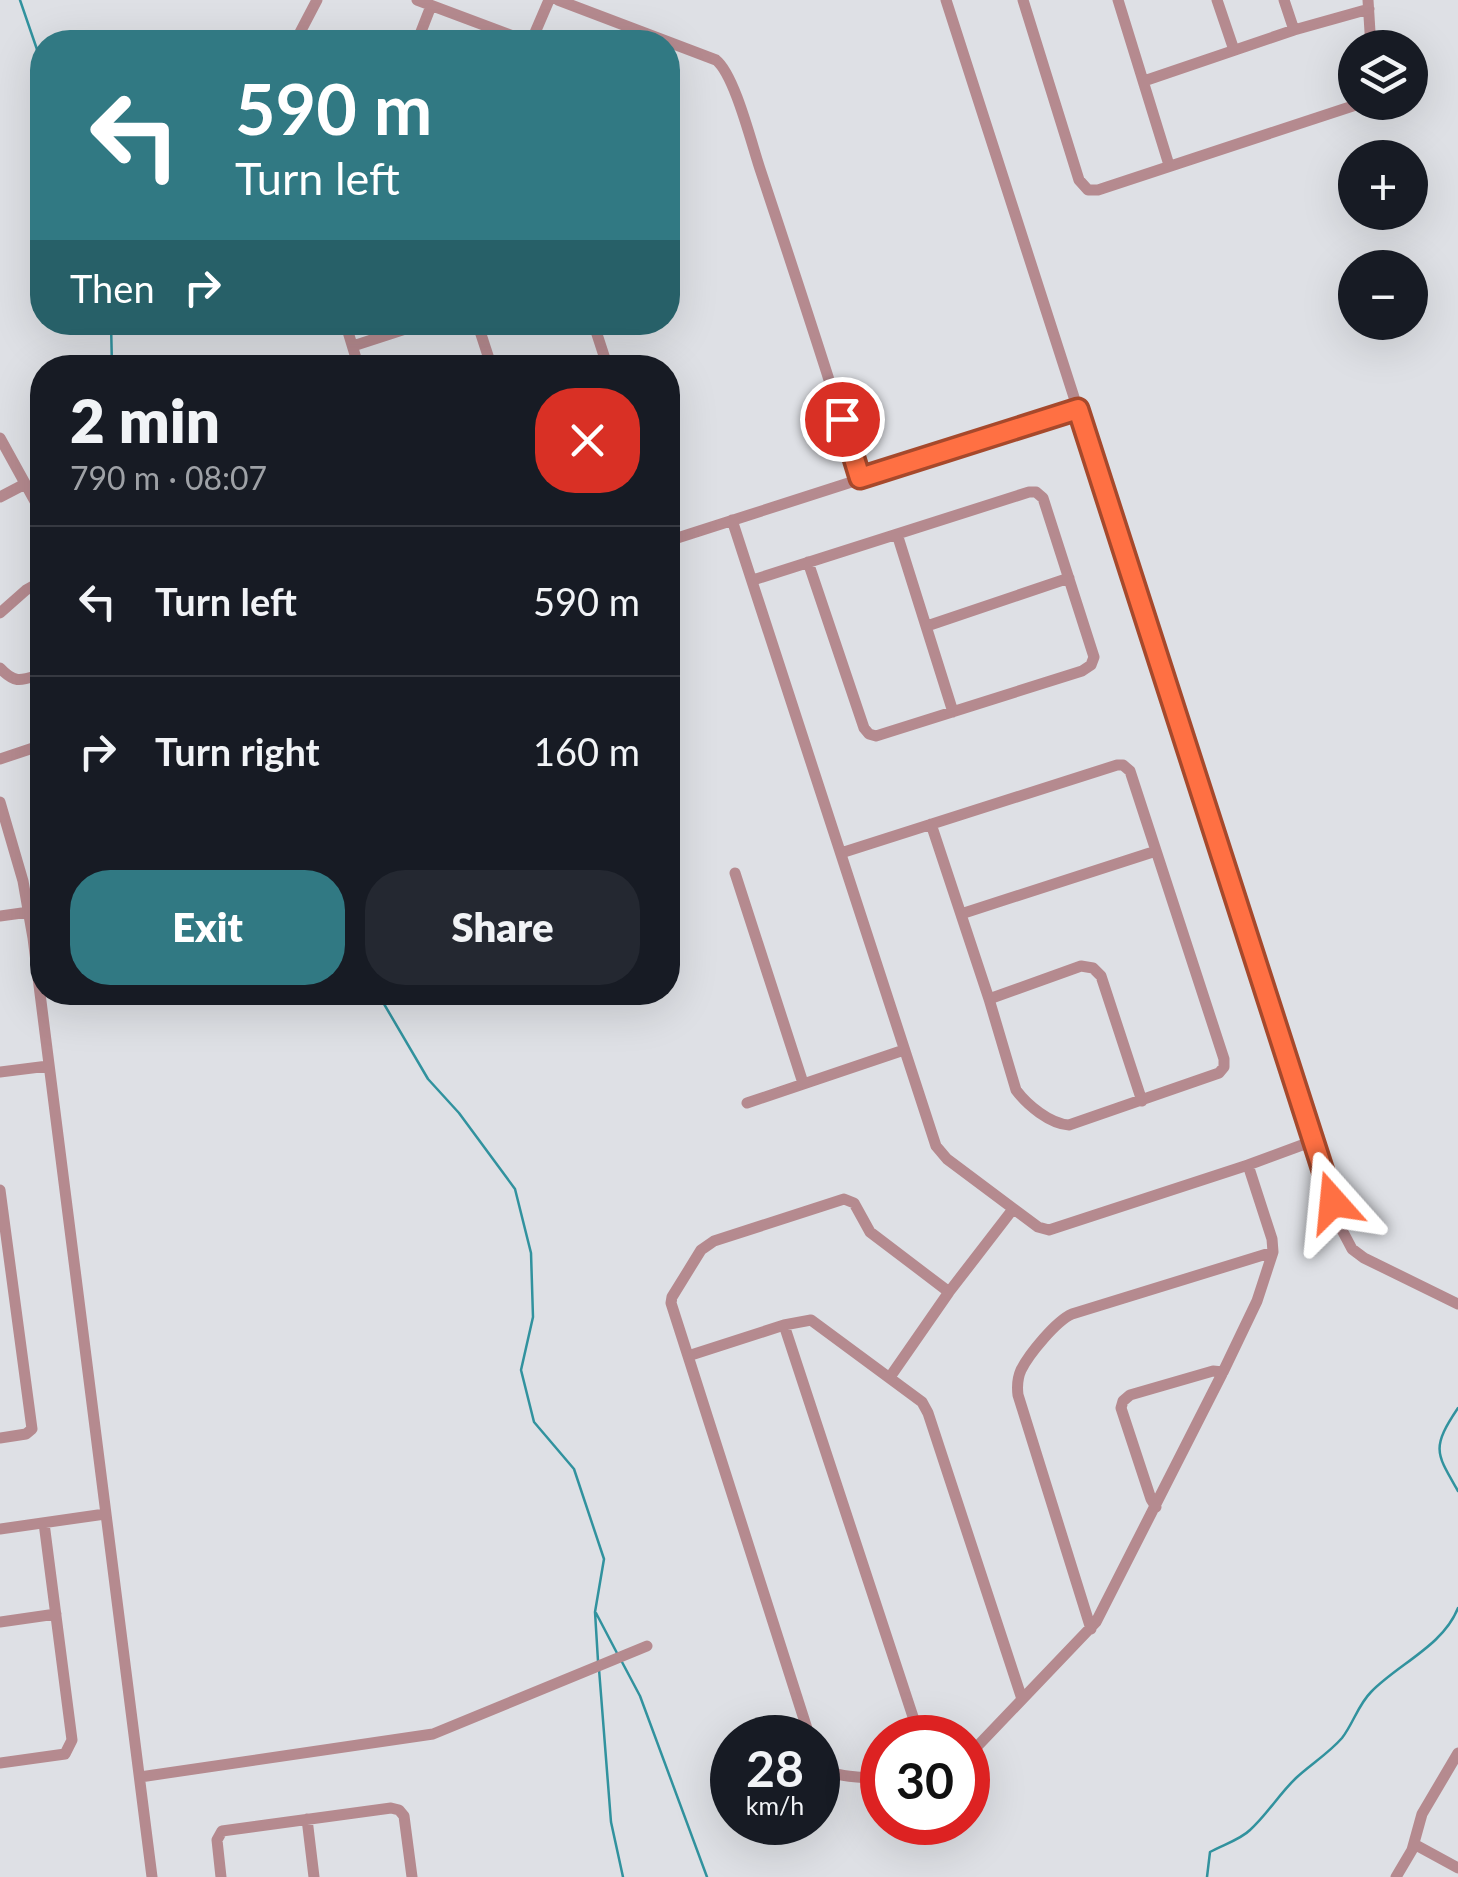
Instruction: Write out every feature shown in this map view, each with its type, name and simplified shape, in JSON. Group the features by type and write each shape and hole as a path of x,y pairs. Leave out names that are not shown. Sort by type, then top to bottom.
{"street":[{"path":"301,30 316,0"},
{"path":"417,0 497,30"},
{"path":"535,30 549,0"},
{"path":"558,0 637,30"},
{"path":"946,0 1343,1232 1352,1249 1364,1258 1458,1304"},
{"path":"1023,0 1078,180 1088,190 1098,190 1338,111"},
{"path":"1118,0 1169,165"},
{"path":"1217,0 1234,50"},
{"path":"1284,0 1294,30"},
{"path":"1144,81 1368,4 1370,30"},
{"path":"422,30 431,6"},
{"path":"680,46 723,65 860,478"},
{"path":"350,335 356,355"},
{"path":"353,346 387,335"},
{"path":"680,537 1078,409"},
{"path":"0,438 30,492"},
{"path":"0,497 26,484"},
{"path":"754,580 808,562 1030,492 1036,492 1043,498 1094,656 1091,665 876,736 869,734 808,562"},
{"path":"732,520 940,1153 1038,1227 1049,1230 1313,1141"},
{"path":"896,534 953,712"},
{"path":"927,626 1069,578"},
{"path":"0,614 30,588"},
{"path":"0,668 9,678 30,677"},
{"path":"0,759 30,749"},
{"path":"841,852 931,824 1123,765 1130,770 1224,1058 1220,1073 1069,1125 1058,1124 1022,1098 1016,1090 931,824"},
{"path":"0,802 30,920"},
{"path":"961,914 1156,850"},
{"path":"734,873 803,1082"},
{"path":"0,916 29,912"},
{"path":"989,999 1081,966 1093,968 1101,976 1142,1101"},
{"path":"40,1005 152,1877"},
{"path":"746,1102 904,1050"},
{"path":"0,1072 48,1066"},
{"path":"990,1733 1091,1629 1156,1507 1256,1301 1273,1252 1248,1165"},
{"path":"0,1190 32,1428 26,1434 0,1438"},
{"path":"803,1715 672,1297 701,1250 714,1240 844,1199 854,1203 870,1232 949,1292"},
{"path":"890,1377 1013,1209"},
{"path":"1091,1629 1018,1396 1021,1370 1060,1320 1072,1314 1273,1252"},
{"path":"688,1356 811,1320 922,1402 1022,1699"},
{"path":"784,1326 912,1715"},
{"path":"1156,1507 1121,1408 1123,1401 1130,1395 1213,1370 1223,1372"},
{"path":"0,1529 105,1514"},
{"path":"0,1763 61,1755 71,1745 44,1524"},
{"path":"0,1622 56,1614"},
{"path":"140,1776 433,1734 647,1646"},
{"path":"1396,1877 1414,1844 1422,1814 1458,1753"},
{"path":"221,1877 217,1840 222,1831 391,1808 404,1816 412,1877"},
{"path":"307,1819 314,1877"},
{"path":"1414,1844 1458,1868"}],"waterway":[{"path":"20,0 30,30"},
{"path":"111,335 112,355"},
{"path":"385,1005 428,1079 459,1113 515,1189 531,1253 533,1317 521,1370 534,1422 574,1469 604,1559 595,1612 598,1661"},
{"path":"1458,1408 1440,1442 1441,1459 1458,1491"},
{"path":"1207,1877 1210,1852 1241,1837 1256,1824 1296,1778 1342,1738 1371,1692 1431,1644 1458,1608"},
{"path":"596,1613 618,1655"},
{"path":"622,1662 640,1696 707,1877"},
{"path":"599,1669 611,1822 623,1877"}],"route":[{"path":"842,419 860,478 1078,409 1333,1202"}]}
